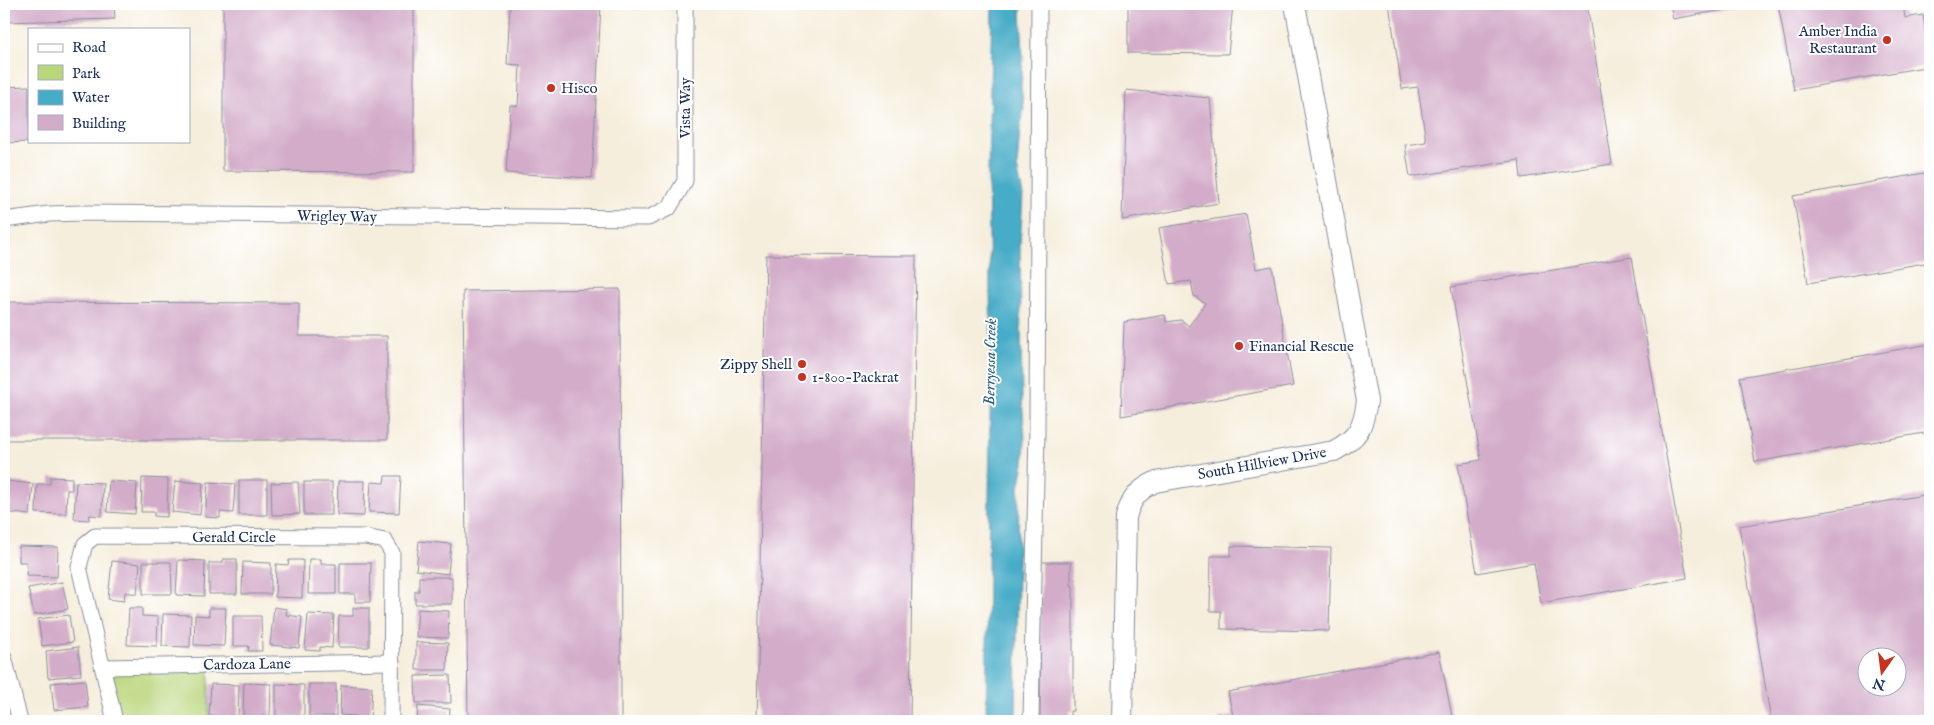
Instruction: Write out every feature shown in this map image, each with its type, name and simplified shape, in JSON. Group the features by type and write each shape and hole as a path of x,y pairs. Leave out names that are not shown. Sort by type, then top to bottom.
{"street":[{"name":"Vista Way","path":"669,208 685,181 685,4"},
{"path":"1031,721 1037,428 1039,4"},
{"name":"South Hillview Drive","path":"1122,721 1126,517 1130,504 1136,494 1144,487 1155,482 1334,451 1349,442 1358,432 1364,419 1366,401 1295,4"},
{"name":"Wrigley Way","path":"4,220 48,214 648,218 669,208"},
{"name":"Gerald Circle","path":"115,721 79,567 85,544 95,536 365,537 385,541 392,553 391,721"},
{"path":"4,657 20,721"},
{"name":"Cardoza Lane","path":"103,667 392,662"}],"green space":[{"path":"209,665 209,721 115,721 103,667"}],"water":[{"path":"992,4 1021,4 1023,61 1021,87 1024,109 1020,129 1017,167 1023,195 1020,246 1022,397 1025,438 1024,464 1019,488 1016,721 986,721 991,350 988,173"}],"building":[{"path":"4,4 114,4 115,19 4,22"},
{"path":"223,4 414,4 414,172 223,171"},
{"path":"510,4 601,4 592,178 506,173 510,105 518,106 520,65 507,64"},
{"path":"1128,4 1233,5 1228,54 1128,53"},
{"path":"1389,4 1587,4 1612,164 1521,178 1519,160 1410,177 1405,145 1426,142 1418,87 1402,89"},
{"path":"1670,4 1752,4 1752,5 1673,19"},
{"path":"1778,4 1903,4 1905,18 1923,15 1930,66 1794,90"},
{"path":"28,86 29,142 4,143 4,87"},
{"path":"1126,90 1210,98 1219,203 1122,220"},
{"path":"1930,172 1930,262 1808,283 1793,196"},
{"path":"1246,214 1256,269 1272,266 1293,386 1121,416 1124,322 1165,315 1166,322 1181,320 1189,326 1205,303 1194,296 1191,281 1169,284 1159,228"},
{"path":"766,255 916,256 910,721 757,721"},
{"path":"1632,257 1687,578 1541,603 1534,563 1477,573 1458,464 1481,460 1451,287"},
{"path":"620,289 621,721 468,721 463,291"},
{"path":"4,302 299,303 299,336 387,336 387,440 4,440"},
{"path":"1930,344 1930,432 1755,462 1740,377"},
{"path":"385,476 401,476 399,513 369,512 371,482 384,483"},
{"path":"50,477 72,478 72,490 67,490 66,514 36,513 37,484 50,484"},
{"path":"142,478 168,479 167,517 154,516 154,512 141,512"},
{"path":"239,480 267,480 267,515 239,515"},
{"path":"6,481 33,484 30,515 4,512"},
{"path":"109,481 137,483 135,514 107,512"},
{"path":"175,481 203,483 200,515 172,512"},
{"path":"338,481 365,481 364,516 337,515"},
{"path":"76,482 103,483 102,516 90,515 89,520 74,519"},
{"path":"208,482 235,484 233,513 220,512 220,518 205,517"},
{"path":"298,482 300,514 272,515 271,483"},
{"path":"304,482 332,482 332,515 304,515"},
{"path":"1930,494 1930,721 1771,721 1739,526"},
{"path":"419,541 451,544 448,574 416,570"},
{"path":"19,546 58,547 57,577 26,576 27,562 19,562"},
{"path":"1231,546 1331,548 1329,631 1221,629 1221,611 1210,611 1211,556 1231,556"},
{"path":"223,559 237,559 237,594 209,594 209,563 223,563"},
{"path":"309,559 321,559 321,564 336,564 336,594 308,594"},
{"path":"178,560 205,561 204,596 176,595"},
{"path":"289,560 303,560 302,598 275,597 276,564 288,565"},
{"path":"112,561 140,564 137,594 125,592 124,601 108,599"},
{"path":"143,562 171,562 172,594 143,594"},
{"path":"243,562 271,563 271,594 242,594"},
{"path":"1041,562 1071,562 1071,585 1073,586 1073,711 1070,711 1070,721 1040,721"},
{"path":"340,563 371,563 370,602 355,602 355,594 340,594"},
{"path":"419,577 452,577 452,604 415,604 415,591 419,591"},
{"path":"62,582 68,609 34,615 28,588"},
{"path":"274,607 287,609 286,615 302,617 299,648 270,645"},
{"path":"129,608 142,608 142,616 158,617 157,646 127,645"},
{"path":"209,608 226,608 224,646 194,645 195,615 209,616"},
{"path":"353,608 369,608 369,647 338,647 339,616 353,616"},
{"path":"418,609 449,611 448,638 416,637"},
{"path":"163,614 191,615 190,647 162,646"},
{"path":"308,614 334,615 332,648 320,647 320,651 305,650"},
{"path":"69,615 73,642 42,646 38,619"},
{"path":"233,616 261,616 262,651 248,651 249,646 233,646"},
{"path":"416,642 448,643 447,670 416,670"},
{"path":"78,647 81,675 48,678 46,651"},
{"path":"1439,652 1453,721 1219,721 1219,718 1233,716 1228,692"},
{"path":"450,675 451,703 416,703 415,676"},
{"path":"85,680 88,707 54,710 51,683"},
{"path":"244,683 271,684 270,716 261,716 261,720 243,720"},
{"path":"211,684 239,685 238,717 209,716"},
{"path":"276,684 304,685 304,717 276,717"},
{"path":"309,684 336,684 336,716 309,716"},
{"path":"341,685 372,687 370,721 355,721 356,716 340,715"},
{"path":"418,706 450,709 449,721 417,721"}],"place":[{"name":"Amber India Restaurant","path":"1887,40"},
{"name":"Hisco","path":"551,88"},
{"name":"Financial Rescue","path":"1239,346"},
{"name":"Zippy Shell","path":"802,364"},
{"name":"1-800-Packrat","path":"802,377"}],"water label":[{"name":"Berryessa Creek","path":"989,362"}]}
